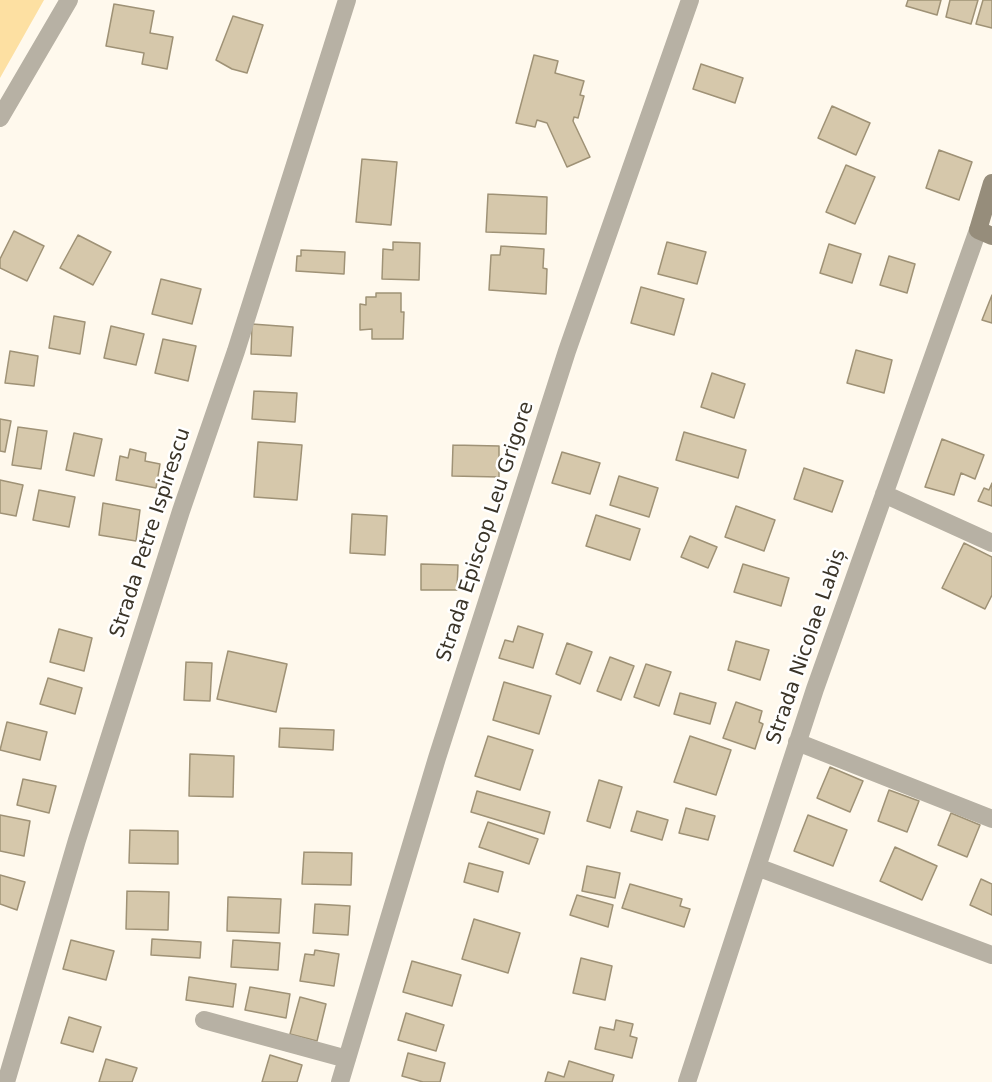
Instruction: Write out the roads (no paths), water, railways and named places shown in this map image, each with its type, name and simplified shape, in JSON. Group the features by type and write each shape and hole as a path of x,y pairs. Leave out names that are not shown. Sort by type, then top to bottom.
{"main road":[{"path":"985,233 992,183"}],"street":[{"path":"0,118 69,0"},
{"name":"Strada Petre Ispirescu","path":"6,1082 77,840 347,0"},
{"name":"Strada Episcop Leu Grigore","path":"340,1082 437,758 567,351 690,0"},
{"name":"Strada Nicolae Labiș","path":"687,1082 797,742 884,495 985,233"},
{"path":"884,495 992,543"},
{"path":"797,742 992,819"},
{"path":"757,867 992,955"},
{"path":"204,1020 347,1059"}]}
